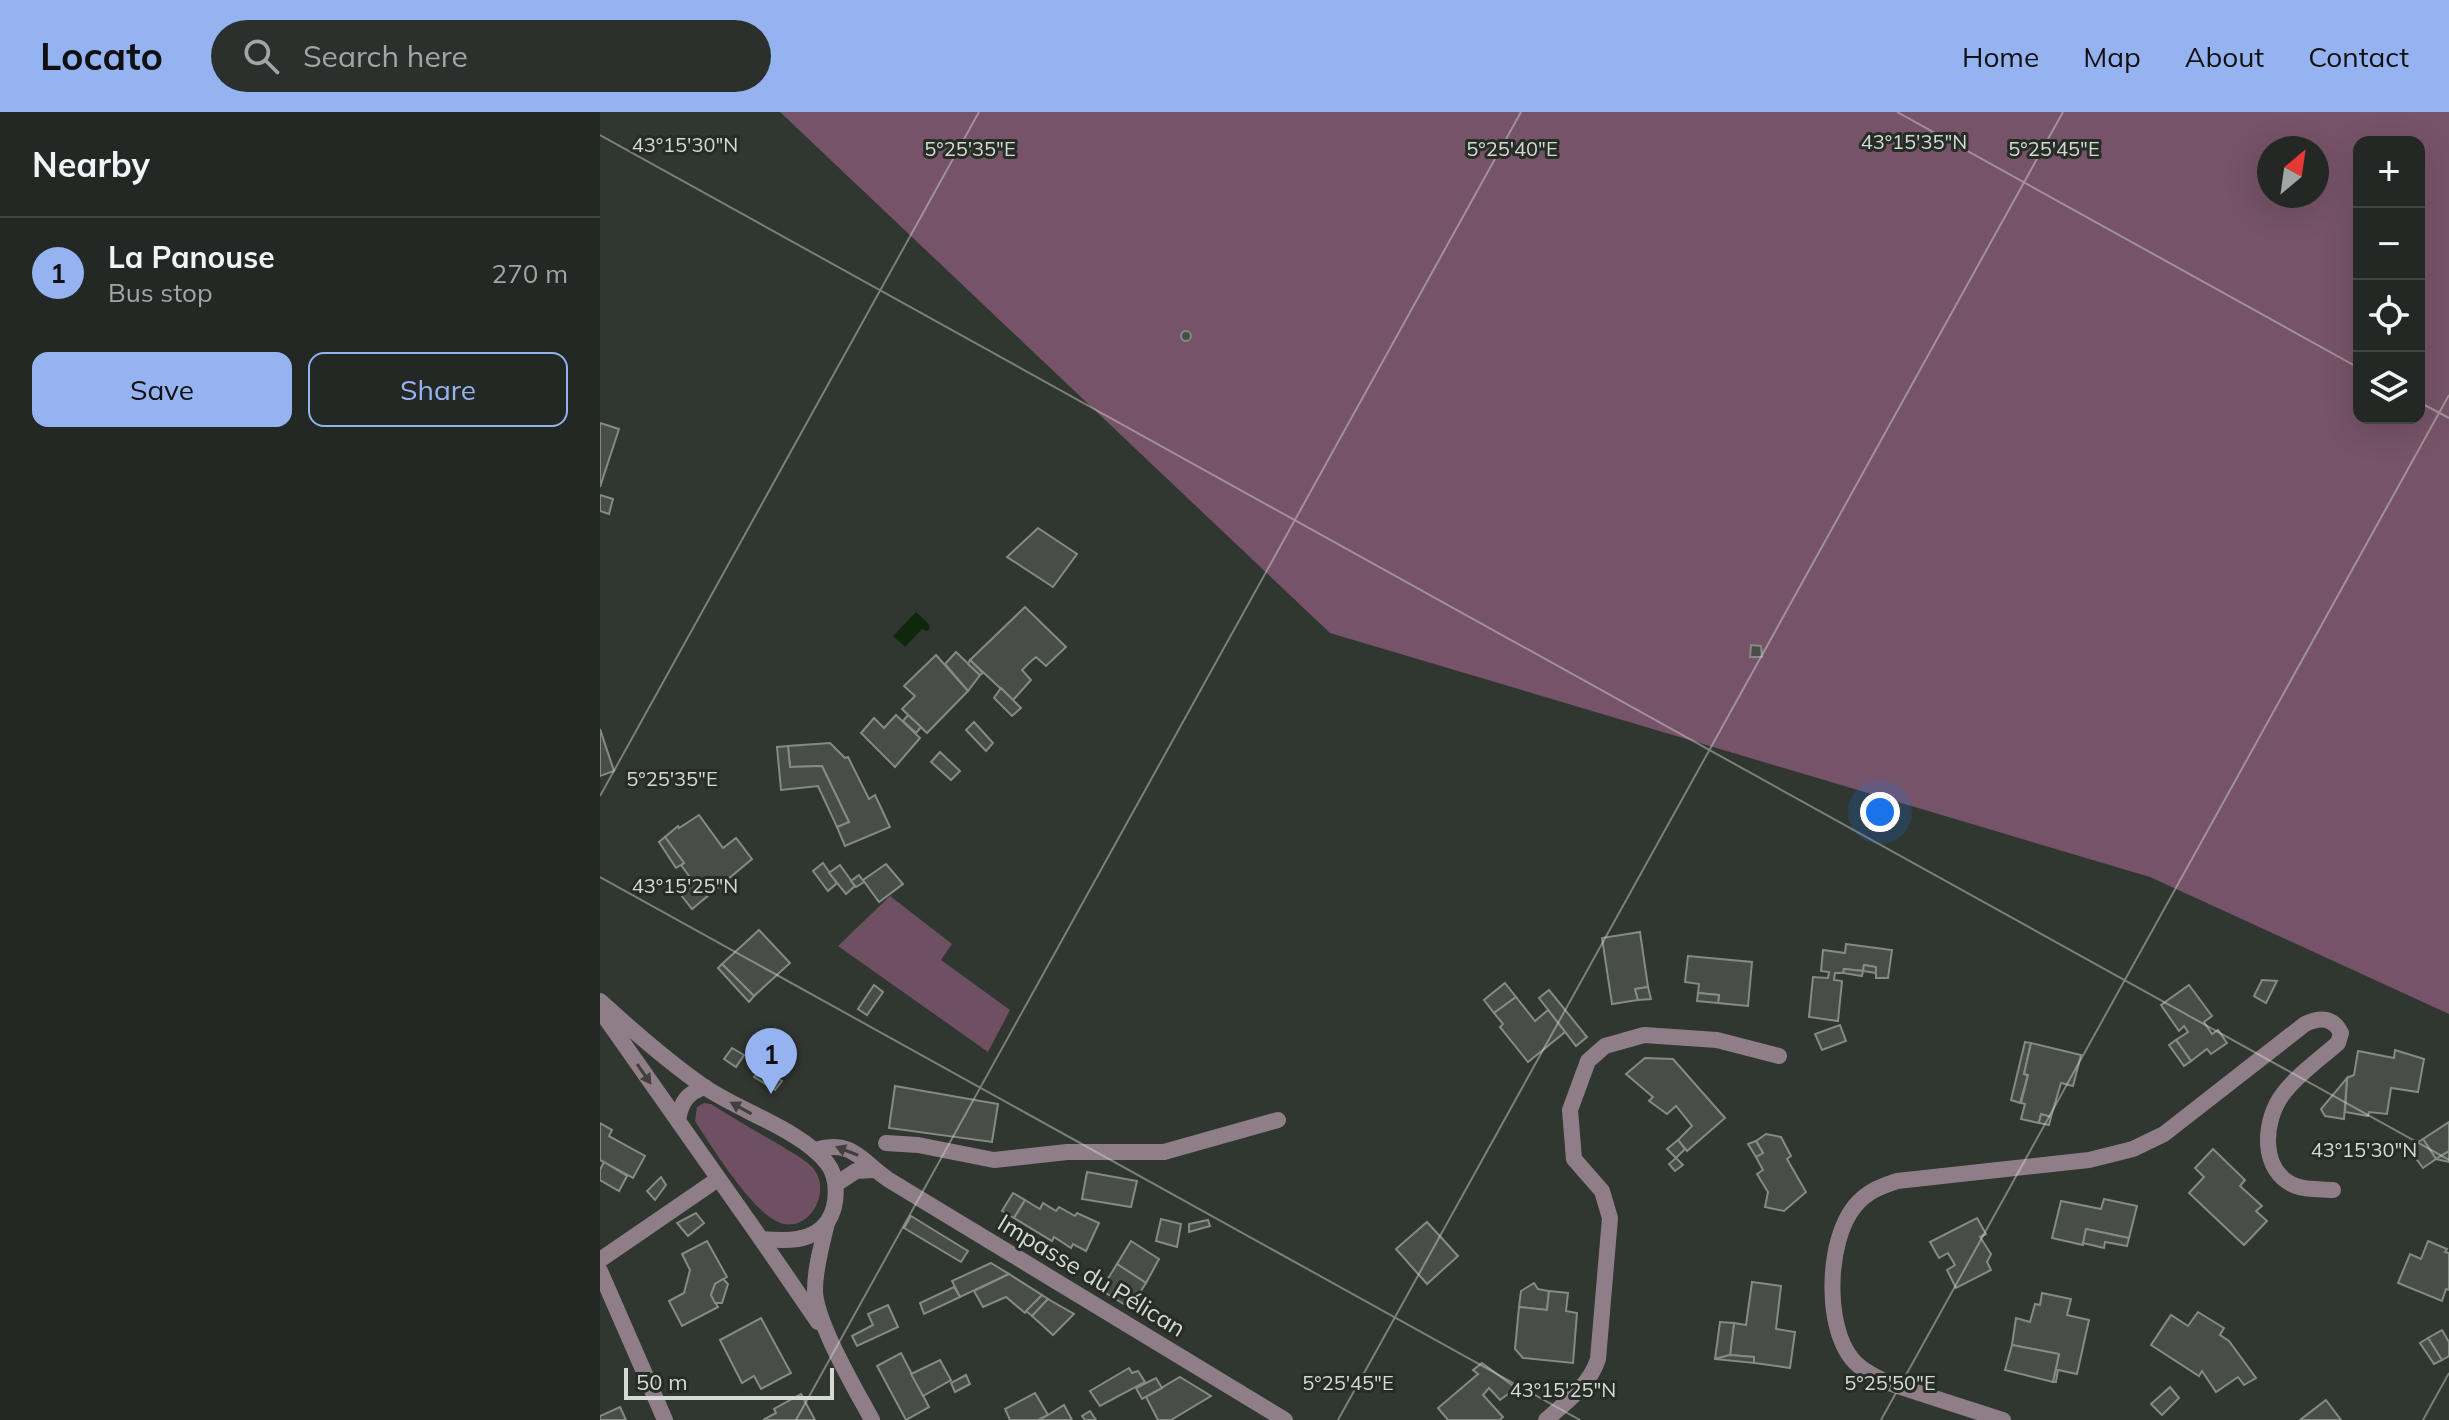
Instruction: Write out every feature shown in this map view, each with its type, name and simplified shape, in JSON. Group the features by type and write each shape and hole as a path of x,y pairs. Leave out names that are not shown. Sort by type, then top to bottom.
{"street":[{"path":"600,1001 637,1035 705,1087 816,1150 830,1166 836,1184 815,1291 831,1339"},
{"path":"600,1010 831,1339 872,1420"},
{"path":"2003,1420 1873,1376 1852,1359 1837,1333 1833,1302 1836,1250 1844,1224 1855,1205 1873,1189 1897,1181 2089,1160 2133,1149 2164,1134 2305,1024 2317,1018 2331,1020 2339,1027 2338,1043 2283,1094 2271,1116 2267,1140 2271,1163 2285,1181 2298,1188 2333,1190"},
{"path":"1546,1420 1586,1382 1594,1372 1598,1359 1610,1218 1602,1191 1574,1159 1570,1110 1588,1061 1605,1046 1644,1035 1717,1040 1779,1056"},
{"path":"678,1120 683,1101 705,1087"},
{"path":"886,1143 918,1145 994,1160 1067,1152 1164,1152 1278,1120"},
{"name":"Impasse du Pélican","path":"816,1150 830,1146 845,1147 862,1157 874,1170 1285,1420"},
{"path":"836,1184 856,1171 874,1170"},
{"path":"600,1260 718,1179"},
{"path":"761,1239 788,1242 809,1236 827,1223"},
{"path":"600,1271 665,1420"}],"shaded area":[{"path":"780,112 2449,112 2449,1014 2150,877 1330,633"},
{"path":"916,612 930,629 922,629 905,647 893,636"},
{"path":"890,896 952,944 941,960 1010,1010 988,1052 838,946"},
{"path":"704,1103 711,1104 811,1166 818,1176 820,1187 819,1198 807,1217 798,1223 776,1221 754,1203 695,1121 697,1107"}],"building":[{"path":"1186,331 1191,336 1186,341 1181,336"},
{"path":"600,423 619,429 600,487"},
{"path":"600,495 613,499 609,514 600,511"},
{"path":"1038,528 1077,554 1053,587 1007,557"},
{"path":"1025,607 1066,647 1046,666 1036,657 1022,670 1031,680 1013,700 970,660"},
{"path":"1751,645 1761,646 1762,657 1750,657"},
{"path":"956,652 980,675 968,691 945,664"},
{"path":"936,655 968,691 927,733 902,709 915,696 904,686"},
{"path":"970,660 983,673 980,675 968,664"},
{"path":"1001,688 1021,708 1012,716 994,698"},
{"path":"896,715 920,738 895,767 861,733 874,718 884,728"},
{"path":"908,715 921,727 916,733 903,721"},
{"path":"974,722 993,743 986,751 966,730"},
{"path":"600,729 614,771 600,776"},
{"path":"830,743 845,758 848,757 869,799 875,795 890,827 845,846 837,827 849,822 822,766 790,767 788,746"},
{"path":"788,746 790,767 822,766 849,822 837,827 818,786 781,790 777,747"},
{"path":"940,752 960,771 951,780 931,762"},
{"path":"699,815 723,848 736,838 752,859 692,909 678,891 692,880 665,837"},
{"path":"665,837 684,863 676,868 659,842"},
{"path":"823,863 837,883 828,891 813,871"},
{"path":"886,864 903,884 879,902 863,880"},
{"path":"840,865 855,886 846,894 829,873"},
{"path":"859,875 864,882 856,887 851,881"},
{"path":"759,930 790,963 754,996 722,964"},
{"path":"1640,932 1648,987 1635,989 1638,1000 1612,1004 1602,938"},
{"path":"1846,944 1892,950 1888,978 1876,978 1876,967 1864,965 1863,971 1844,969 1843,973 1835,973 1834,980 1842,981 1838,1021 1809,1017 1813,977 1828,978 1829,972 1821,971 1823,950 1845,953"},
{"path":"1688,956 1752,962 1748,1006 1718,1003 1719,995 1698,993 1699,984 1685,982"},
{"path":"722,964 754,996 749,1002 718,968"},
{"path":"1864,965 1876,967 1876,973 1863,971"},
{"path":"1844,969 1863,971 1862,976 1843,973"},
{"path":"2262,980 2277,981 2266,1003 2254,996"},
{"path":"1505,983 1516,997 1494,1013 1484,1000"},
{"path":"874,985 883,992 867,1015 858,1009"},
{"path":"2189,985 2212,1016 2204,1022 2212,1034 2218,1030 2227,1043 2211,1054 2207,1049 2191,1061 2176,1040 2188,1032 2184,1026 2179,1031 2161,1005"},
{"path":"1648,987 1651,999 1638,1000 1635,989"},
{"path":"1549,990 1587,1037 1576,1046 1539,998"},
{"path":"1698,993 1719,995 1718,1003 1697,1001"},
{"path":"1516,997 1535,1021 1548,1010 1565,1032 1528,1062 1500,1027 1503,1024 1494,1013"},
{"path":"1840,1025 1846,1041 1822,1050 1815,1034"},
{"path":"2176,1040 2191,1061 2184,1066 2169,1045"},
{"path":"2025,1042 2031,1043 2024,1074 2028,1075 2020,1103 2011,1100"},
{"path":"2031,1043 2081,1055 2073,1086 2061,1083 2051,1117 2041,1114 2039,1123 2021,1119 2025,1104 2021,1103 2028,1075 2024,1074"},
{"path":"732,1048 744,1055 736,1067 724,1059"},
{"path":"2395,1050 2424,1059 2418,1092 2391,1088 2387,1114 2369,1112 2368,1116 2345,1112 2347,1078 2354,1075 2358,1051 2394,1058"},
{"path":"1645,1058 1673,1059 1725,1118 1687,1151 1678,1140 1692,1126 1676,1106 1667,1114 1649,1101 1653,1097 1626,1074"},
{"path":"761,1068 782,1081 775,1090 754,1077"},
{"path":"2347,1078 2344,1119 2325,1116 2321,1109"},
{"path":"895,1086 998,1104 992,1142 889,1128"},
{"path":"2041,1114 2051,1117 2049,1125 2039,1123"},
{"path":"2449,1122 2449,1151 2436,1159 2423,1139"},
{"path":"600,1123 612,1130 609,1136 645,1156 633,1178 600,1160"},
{"path":"1766,1134 1781,1137 1791,1156 1787,1159 1806,1192 1784,1211 1765,1207 1768,1192 1757,1174 1763,1170 1756,1157 1763,1153 1756,1141"},
{"path":"2423,1139 2436,1159 2423,1168 2408,1148"},
{"path":"1678,1140 1685,1149 1676,1158 1667,1149"},
{"path":"1756,1141 1763,1153 1756,1157 1748,1144"},
{"path":"2213,1149 2245,1180 2240,1186 2262,1206 2256,1211 2267,1221 2244,1245 2189,1193 2204,1177 2195,1168"},
{"path":"2449,1151 2449,1162 2436,1159"},
{"path":"1676,1158 1683,1165 1675,1171 1669,1164"},
{"path":"604,1162 627,1176 619,1191 600,1180"},
{"path":"1087,1172 1137,1181 1131,1207 1082,1199"},
{"path":"661,1177 666,1185 655,1200 647,1191"},
{"path":"1013,1193 1025,1200 1014,1218 1002,1211"},
{"path":"2104,1199 2137,1206 2129,1238 2086,1229 2083,1245 2052,1238 2061,1201 2101,1209"},
{"path":"1025,1200 1040,1209 1043,1203 1056,1211 1059,1207 1075,1216 1077,1213 1099,1223 1086,1251 1073,1244 1071,1248 1054,1237 1052,1241 1014,1218"},
{"path":"696,1213 704,1223 688,1236 677,1223"},
{"path":"911,1216 968,1251 961,1262 904,1228"},
{"path":"1977,1218 1986,1234 1980,1237 1991,1254 1987,1262 1991,1270 1956,1288 1947,1270 1955,1265 1948,1253 1939,1258 1930,1242"},
{"path":"1161,1219 1181,1224 1177,1247 1156,1241"},
{"path":"1208,1220 1210,1226 1189,1232 1189,1224"},
{"path":"1427,1222 1458,1256 1427,1284 1396,1249"},
{"path":"2086,1229 2129,1238 2127,1246 2105,1242 2104,1248 2083,1243"},
{"path":"707,1241 727,1277 715,1284 711,1295 718,1307 682,1326 669,1301 684,1293 690,1270 682,1254"},
{"path":"1131,1241 1159,1259 1146,1283 1117,1264"},
{"path":"2428,1241 2447,1249 2445,1252 2449,1253 2449,1290 2446,1289 2442,1301 2398,1283 2410,1254 2421,1259"},
{"path":"991,1263 1009,1274 960,1297 952,1281"},
{"path":"1117,1264 1146,1283 1130,1308 1101,1290"},
{"path":"1009,1274 1042,1295 1025,1313 1006,1297 983,1307 974,1291"},
{"path":"723,1279 728,1284 722,1303 715,1303 711,1295 715,1284"},
{"path":"1752,1282 1781,1286 1776,1329 1795,1332 1790,1368 1754,1363 1754,1357 1730,1355 1734,1323 1746,1325"},
{"path":"1534,1283 1538,1289 1549,1291 1547,1310 1519,1307 1521,1291"},
{"path":"954,1287 960,1297 924,1314 920,1303"},
{"path":"1549,1291 1568,1293 1566,1311 1577,1313 1573,1363 1523,1358 1515,1349 1519,1307 1547,1310"},
{"path":"2042,1293 2071,1299 2067,1315 2089,1320 2077,1374 2058,1370 2056,1382 2053,1382 2059,1354 2012,1345 2016,1318 2030,1322 2035,1304 2040,1305"},
{"path":"1042,1295 1048,1299 1032,1316 1026,1311"},
{"path":"1048,1299 1074,1314 1053,1335 1032,1316"},
{"path":"888,1305 898,1327 857,1346 852,1336 873,1325 868,1314"},
{"path":"2198,1312 2224,1328 2220,1335 2229,1341 2256,1378 2244,1385 2238,1377 2216,1392 2202,1371 2199,1376 2151,1345 2171,1315 2188,1326"},
{"path":"761,1318 791,1373 761,1389 754,1376 742,1383 720,1340"},
{"path":"1720,1322 1734,1323 1730,1355 1715,1359"},
{"path":"2442,1330 2449,1342 2449,1356 2442,1360 2428,1338"},
{"path":"2428,1338 2442,1360 2434,1364 2420,1343"},
{"path":"2012,1345 2059,1354 2053,1382 2005,1370"},
{"path":"901,1353 929,1407 906,1420 877,1366"},
{"path":"1730,1355 1754,1357 1754,1363 1715,1359"},
{"path":"940,1360 951,1380 923,1396 911,1374"},
{"path":"1482,1363 1516,1388 1500,1400 1489,1388 1483,1395 1503,1417 1500,1420 1448,1420 1438,1408 1478,1374 1473,1370"},
{"path":"1129,1368 1132,1373 1138,1371 1145,1382 1100,1406 1090,1391"},
{"path":"966,1375 970,1384 955,1392 951,1383"},
{"path":"1180,1377 1211,1396 1171,1420 1158,1420 1146,1397"},
{"path":"1156,1378 1162,1388 1142,1399 1136,1388"},
{"path":"2170,1387 2179,1398 2162,1415 2151,1404"},
{"path":"1035,1393 1048,1415 1038,1420 1010,1420 1005,1409"},
{"path":"801,1394 815,1420 763,1420 776,1413 774,1409"},
{"path":"2326,1400 2341,1420 2300,1420"},
{"path":"1064,1405 1072,1420 1039,1420 1048,1415"},
{"path":"620,1407 626,1420 600,1420 600,1416"},
{"path":"1090,1411 1096,1420 1085,1420 1082,1416"}],"place":[{"name":"La Panouse","path":"771,1094"}]}
